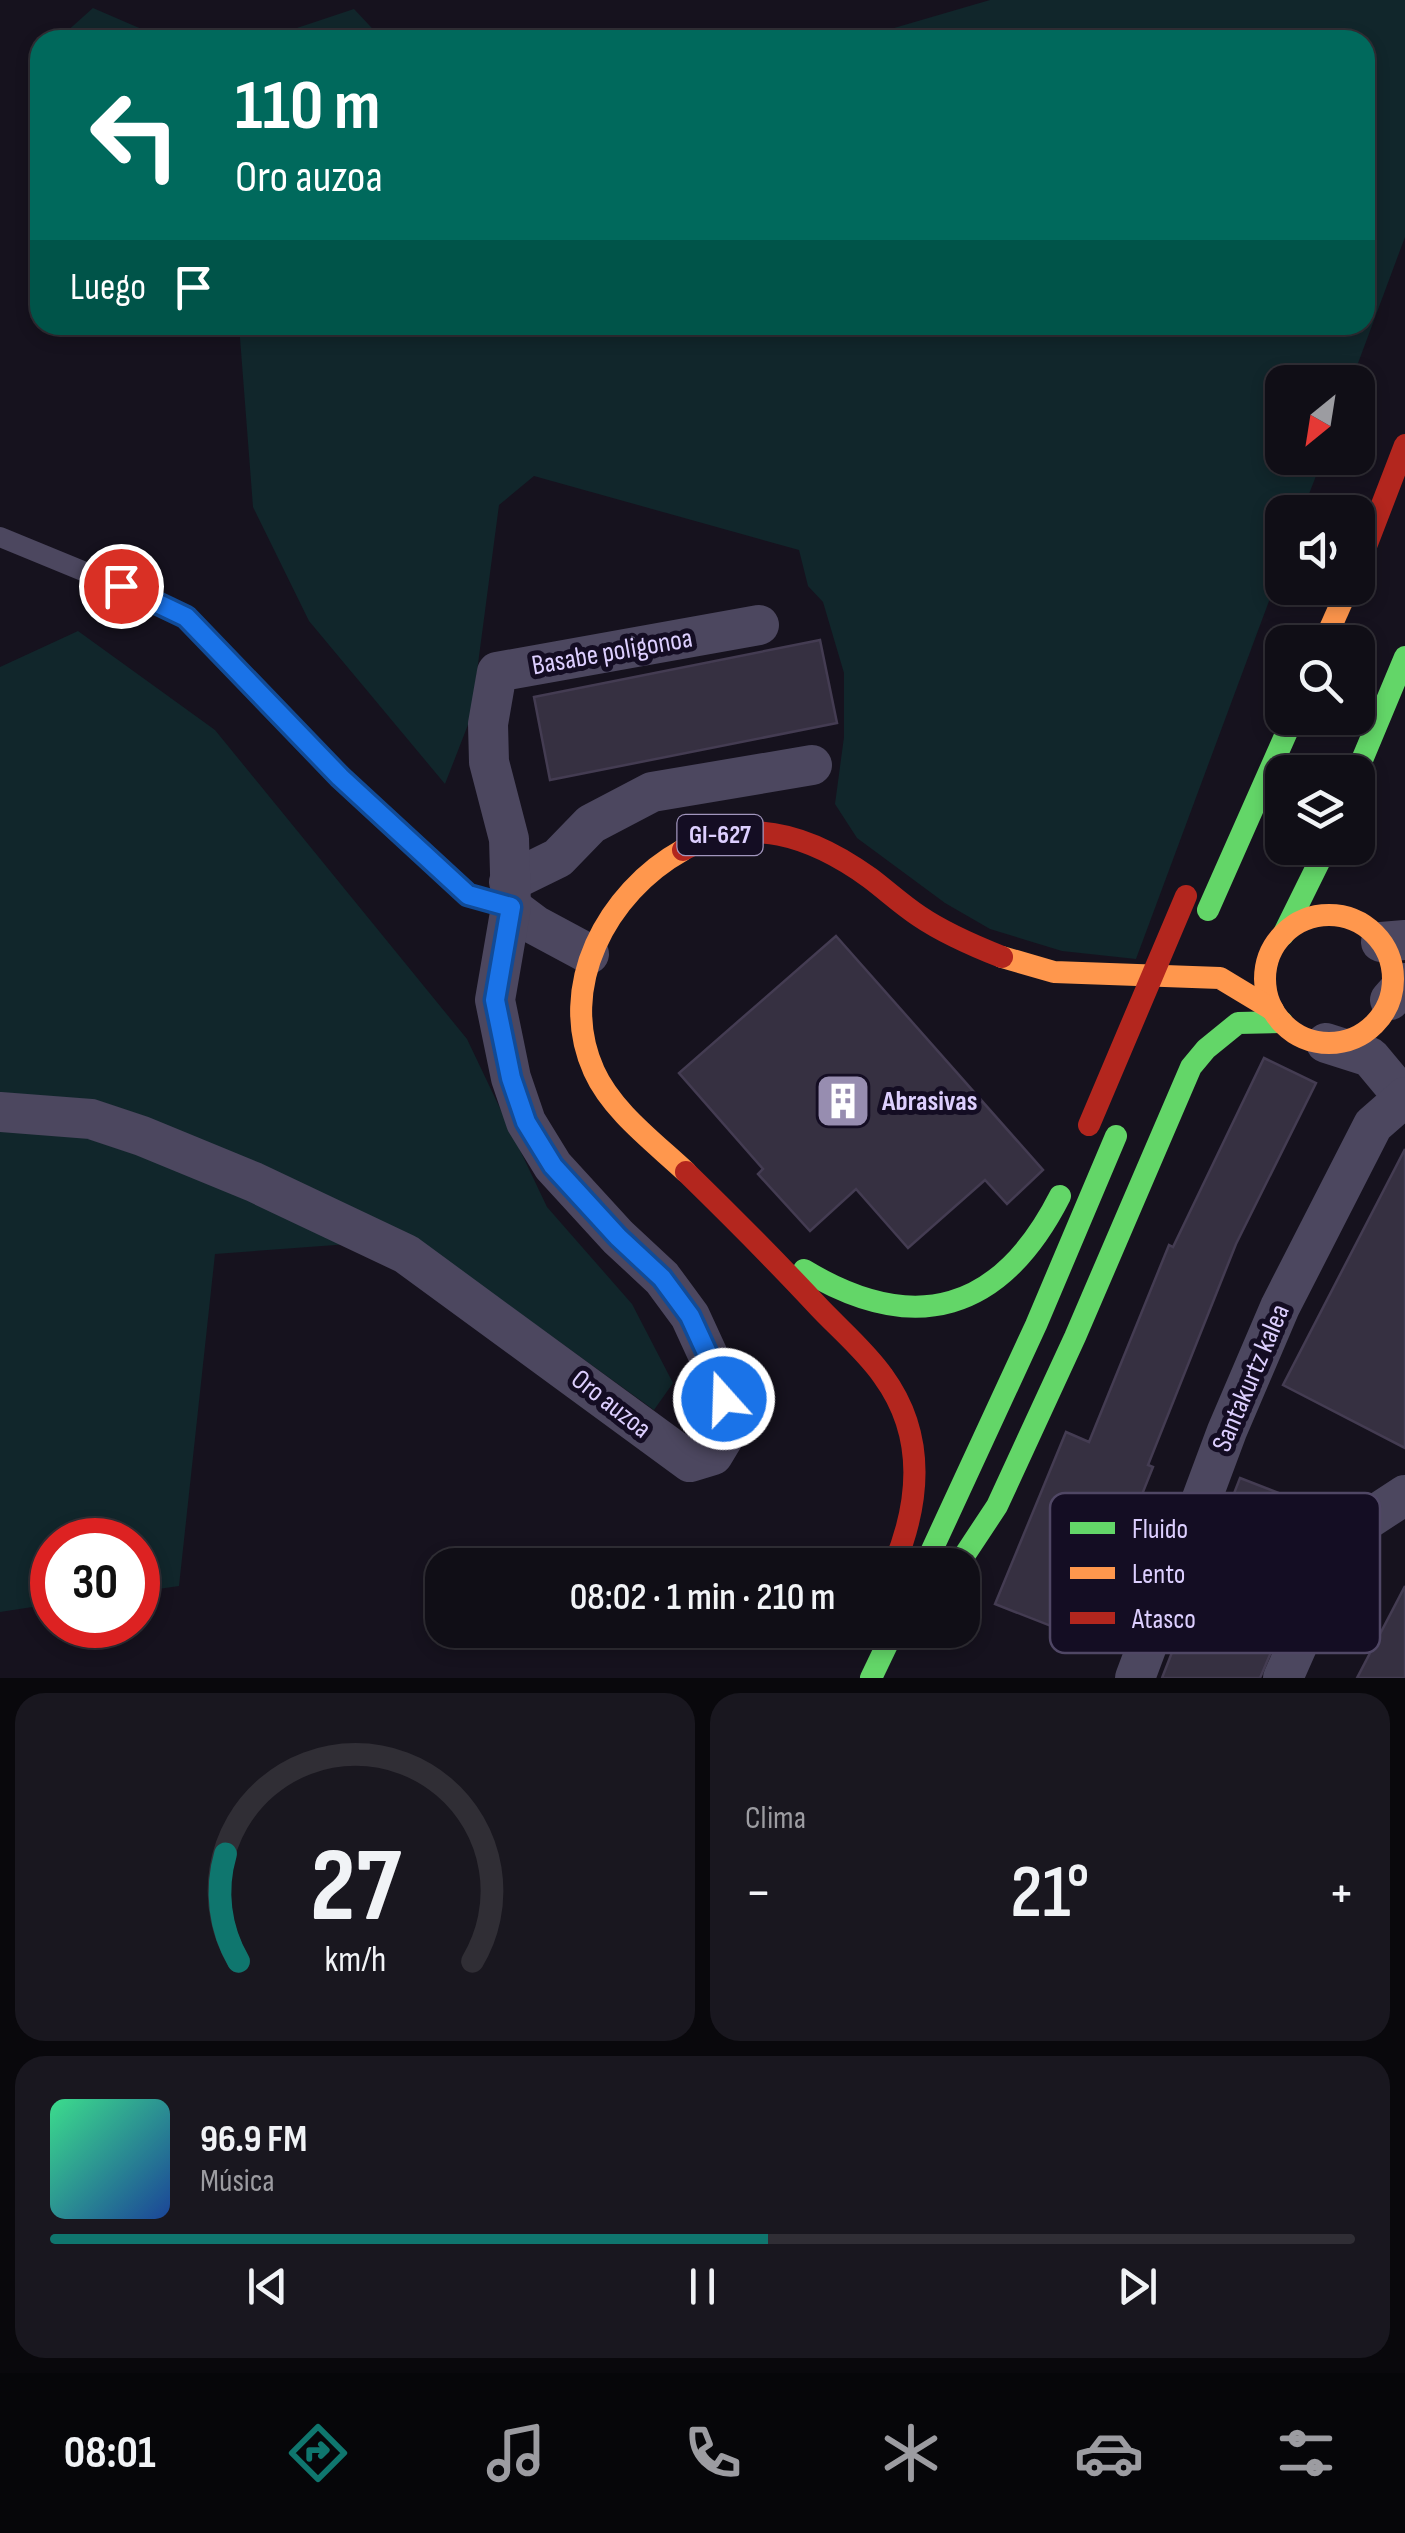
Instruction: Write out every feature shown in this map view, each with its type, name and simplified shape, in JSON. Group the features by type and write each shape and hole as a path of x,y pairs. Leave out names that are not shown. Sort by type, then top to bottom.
{"main road":[{"path":"1375,523 1405,445"},
{"path":"1364,755 1405,658"},
{"path":"1216,835 1231,804 1281,735"},
{"path":"1204,919 1285,735"},
{"name":"GI-627","path":"901,1548 909,1529 916,1488 911,1437 884,1376 755,1239 619,1108 594,1071 583,1034 581,992 589,954 614,911 664,860 705,838 751,830 802,840 866,875 919,916 974,946 1014,962 1054,972 1220,978 1306,1039 1326,1043"},
{"path":"970,1548 998,1506 1191,1067 1238,1023 1277,1016 1265,989 1265,978 1278,941 1320,865"},
{"path":"1332,865 1338,899 1367,927 1393,941 1394,980 1384,1017"},
{"path":"1086,1133 1190,888"},
{"path":"1220,978 1306,918 1328,914 1338,899"},
{"path":"1173,997 1187,962"},
{"path":"933,1548 1036,1325 1120,1127"},
{"name":"GI-627","path":"755,1239 831,1287 864,1301 891,1308 946,1304 999,1278 1024,1257 1040,1237 1068,1176"},
{"path":"871,1678 886,1648"}],"street":[{"name":"Basabe poligonoa","path":"510,895 509,838 489,762 488,724 498,672 759,626"},
{"path":"589,954 535,925 510,895 558,858 591,824 652,792 812,765"},
{"name":"Oro auzoa","path":"0,1112 91,1119 142,1136 254,1182 406,1254 690,1462 714,1455 728,1430 724,1399 690,1316 662,1278 553,1166 526,1122 511,1078 495,1000 510,895"},
{"path":"1326,1043 1384,1017 1405,1098"},
{"name":"Santakurtz kalea","path":"1204,1493 1280,1306 1372,1126 1405,1098"},
{"path":"1380,1511 1405,1495"},
{"name":"Santakurtz kalea","path":"1135,1678 1144,1653"},
{"path":"1283,1678 1294,1653"}],"lane":[{"path":"0,536 186,617 387,823 468,895 510,895"}],"green space":[{"path":"990,0 1405,0 1405,237 1375,318 1375,30 887,30"},
{"path":"93,8 144,30 68,30"},
{"path":"354,9 374,30 291,30"},
{"path":"240,335 1369,335 1357,365 1265,365 1265,475 1316,475 1309,495 1265,495 1268,605 1136,959 1062,951 990,929 945,903 857,838 835,804 844,737 844,673 823,602 808,586 799,550 534,476 499,505 471,717 445,784 309,621 253,507"},
{"path":"78,631 215,730 467,1039 547,1207 632,1304 673,1383 654,1410 417,1239 215,1254 179,1586 160,1589 160,1518 30,1518 30,1607 0,1612 0,667"}],"building":[{"path":"820,640 837,723 550,780 534,697"},
{"name":"Abrasivas","path":"836,936 1043,1170 1007,1204 985,1180 908,1248 856,1189 810,1231 758,1174 763,1169 679,1073"},
{"path":"1264,1058 1316,1083 1236,1244 1148,1465 1153,1467 1143,1493 1050,1493 1050,1626 995,1604 1066,1432 1089,1442 1169,1245 1173,1247"},
{"path":"1405,1149 1405,1448 1283,1385"},
{"path":"1240,1478 1279,1493 1234,1493"},
{"path":"1405,1586 1405,1678 1357,1678 1370,1653 1380,1653 1380,1634"},
{"path":"1172,1653 1271,1653 1260,1678 1162,1678"}],"traffic: fast":[{"path":"1364,755 1405,657"},
{"path":"1208,910 1285,735"},
{"path":"1283,935 1318,865"},
{"path":"969,1548 997,1506 1075,1337 1191,1067 1238,1023 1282,1022"},
{"path":"933,1548 1036,1325 1116,1136"},
{"path":"804,1270 844,1291 883,1303 918,1307 951,1302 982,1288 1011,1266 1037,1235 1060,1196"},
{"path":"871,1678 885,1648"}],"traffic: slow":[{"path":"1332,625 1340,605"},
{"path":"683,850 656,868 611,916 585,975 581,1007 584,1039 602,1086 635,1125 686,1172"},
{"path":"1329,915 1353,920 1374,934 1388,955 1393,979 1388,1003 1374,1024 1353,1038 1329,1043 1305,1038 1284,1024 1270,1003 1265,979 1270,955 1284,934 1305,920 1329,915"},
{"path":"1002,957 1054,972 1220,978 1273,1010"}],"traffic: jam":[{"path":"1375,523 1405,445"},
{"path":"683,850 731,833 755,832 802,841 848,863 939,928 1002,957"},
{"path":"1089,1125 1186,896"},
{"path":"686,1172 859,1348 897,1398 907,1422 914,1469 909,1517 900,1548"}],"place":[{"name":"Abrasivas","path":"843,1101"}],"route":[{"path":"121,586 186,617 340,777 468,895 511,907 495,1000 511,1078 526,1122 553,1166 662,1278 690,1316 724,1399"}]}
